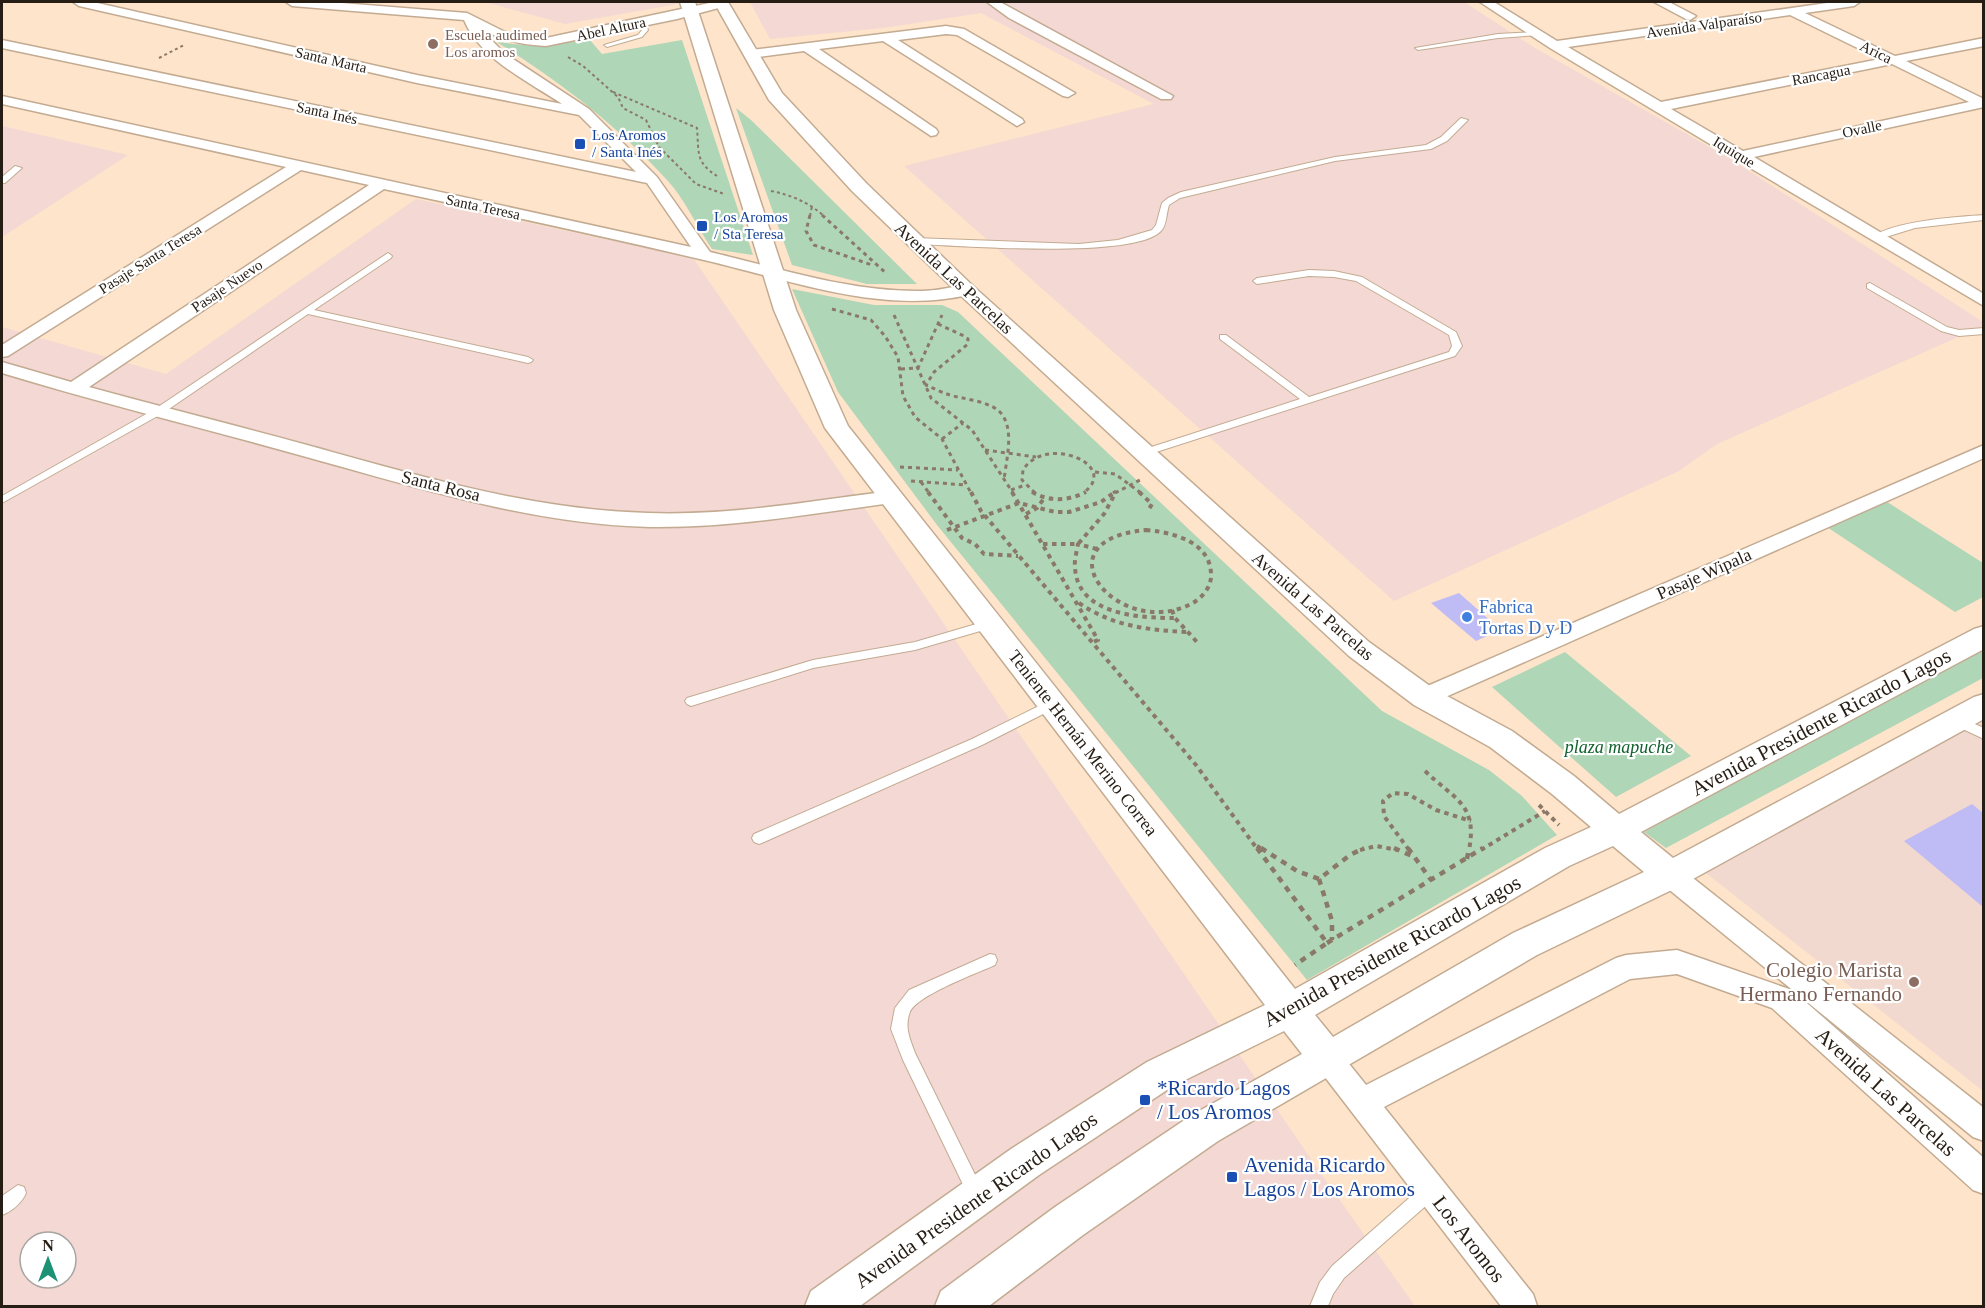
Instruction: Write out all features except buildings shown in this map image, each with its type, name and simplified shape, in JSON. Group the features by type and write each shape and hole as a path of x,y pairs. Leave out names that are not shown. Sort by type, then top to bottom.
{"street":[{"name":"Santa Marta","path":"79,2 417,79 584,112"},
{"path":"292,2 467,16"},
{"path":"458,2 477,33 499,56 584,112 652,180 704,255"},
{"name":"Abel Altura","path":"467,16 501,35 527,41 546,42 642,23 689,7 723,2"},
{"name":"Avenida Las Parcelas","path":"723,2 774,96 859,187 966,290 1359,649 1424,697 1501,739 1563,785 1616,831 1983,1127"},
{"path":"993,2 1013,15 1166,96"},
{"name":"Iquique","path":"1486,2 1983,301"},
{"path":"1660,2 1690,16"},
{"name":"Avenida Valparaíso","path":"1537,34 1554,34 1781,5 1854,2"},
{"name":"Avenida Valparaíso","path":"1555,45 1781,5"},
{"name":"Arica","path":"1781,5 1983,103"},
{"path":"689,7 773,271"},
{"path":"751,54 888,39 932,31 960,32 1068,93"},
{"path":"888,39 1017,122"},
{"name":"Rancagua","path":"1659,107 1983,42"},
{"name":"Santa Inés","path":"2,44 652,180"},
{"path":"808,48 931,132"},
{"name":"Santa Teresa","path":"2,100 704,255 832,286 923,296 966,290"},
{"name":"Ovalle","path":"1740,156 1983,103"},
{"name":"Pasaje Santa Teresa","path":"2,352 298,166"},
{"name":"Pasaje Nuevo","path":"73,389 381,184"},
{"name":"Teniente Hernán Merino Correa","path":"773,271 799,348 837,428 1328,1059"},
{"name":"Santa Rosa","path":"2,367 73,389 406,478 540,510 616,519 704,520 878,480"},
{"name":"Pasaje Wipala","path":"1424,697 1983,451"},
{"name":"Avenida Presidente Ricardo Lagos","path":"826,1306 1026,1162 1281,996 1557,857 1616,831 1983,636"},
{"path":"956,1306 1069,1221 1205,1128 1525,944 1670,874 1974,720"},
{"name":"Avenida Las Parcelas","path":"1363,1102 1626,967 1677,962 1782,999 1983,1179"},
{"name":"Los Aromos","path":"1328,1059 1521,1306"}],"lane":[{"path":"607,45 640,36 645,30 642,23"},
{"path":"1418,48 1498,36 1537,34"},
{"path":"914,241 1079,247 1105,244 1155,232 1161,225 1163,207 1167,200 1184,194 1335,159 1428,147 1444,139 1464,120"},
{"path":"2,181 18,168"},
{"path":"1876,237 1932,224 1983,217"},
{"path":"2,500 159,411 388,256"},
{"path":"1143,453 1452,354 1456,346 1453,334 1359,279 1334,274 1309,273 1257,281"},
{"path":"1870,286 1944,329 1959,333 1983,331"},
{"path":"306,311 528,360"},
{"path":"1223,337 1307,400"},
{"path":"691,701 813,664 915,646 990,624"},
{"path":"759,838 977,742 1053,704"},
{"path":"978,1197 908,1055 899,1029 903,1008 914,995 990,960"},
{"path":"1319,1306 1326,1288 1338,1272 1431,1190"},
{"path":"2,1207 18,1193"}],"path":[{"path":"131,72 210,32"},
{"path":"546,42 555,52 583,66 618,97 623,108 646,120 659,147 696,184 726,195"},
{"path":"610,91 697,128 699,160 704,168 714,173 721,182 718,193"},
{"path":"747,189 786,192 812,205 875,266 894,279 901,295 892,311 931,398 972,430 1026,514 1076,600 1098,640 1091,643"},
{"path":"812,205 806,231 814,245 875,266"},
{"path":"918,368 944,310"},
{"path":"926,385 934,372 968,344 968,339 963,334 943,329 938,324"},
{"path":"901,369 918,368"},
{"path":"926,385 942,394 994,407 1005,416 1009,428 1009,452 1004,480"},
{"path":"963,423 942,439 984,514 1196,765 1329,941"},
{"path":"985,450 1036,457 1058,453 1070,454 1090,464 1095,472 1092,487 1084,494 1060,500 1028,490 1021,476 1023,468 1036,457"},
{"path":"878,480 959,471"},
{"path":"1095,472 1107,471 1119,475 1128,485 1147,496 1152,504 1149,509"},
{"path":"878,480 967,485"},
{"path":"921,482 962,538 975,544 984,554 1019,556"},
{"path":"1011,490 1025,485"},
{"path":"924,539 984,514 1019,503 1055,513 1085,509 1128,485"},
{"path":"1116,491 1104,514 1078,544 1073,561 1074,574 1087,597 1103,608 1136,617 1175,618"},
{"path":"1026,514 1037,508 1045,497"},
{"path":"1146,530 1182,537 1197,546 1207,557 1212,570 1210,583 1197,600 1172,610 1153,612 1132,608 1113,600 1099,589 1091,576 1091,562 1097,549 1109,539 1126,532 1146,530"},
{"path":"1044,544 1078,544 1097,549"},
{"path":"1076,600 1092,613 1114,622 1146,630 1187,632"},
{"path":"1172,610 1175,618 1197,642"},
{"path":"1425,771 1440,787 1462,801 1468,809 1472,840 1467,859"},
{"path":"1431,880 1384,816 1383,801 1394,793 1408,794 1436,810 1471,821"},
{"path":"1281,996 1329,941 1545,811"},
{"path":"1254,844 1297,871 1319,879"},
{"path":"1319,879 1344,858 1369,846 1386,846 1412,856"},
{"path":"1319,879 1332,921 1329,941"}],"shaded area":[{"path":"485,2 689,2 565,24"},
{"path":"750,2 1464,2 1535,48 1729,158 1983,322 1983,326 1717,444 1679,471 1394,601 904,166 1154,104 981,13 883,28 770,39"},
{"path":"2,126 128,155 2,237"},
{"path":"416,199 693,258 1324,1178 1415,1306 2,1306 2,327 166,374"},
{"name":"Colegio Marista Hermano Fernando","path":"1983,711 1983,1091 1706,873"}],"green space":[{"path":"589,39 602,54 682,40 753,255 712,249 685,204 648,160 586,104 495,41 520,45 542,45"},
{"path":"736,108 751,120 917,284 867,284 792,265"},
{"path":"792,289 874,305 942,305 958,312 1382,711 1489,770 1522,796 1557,835 1307,980 937,525 838,392"},
{"path":"1884,500 1983,563 1983,597 1955,612 1827,527"},
{"path":"1983,648 1983,678 1666,848 1644,832"},
{"name":"plaza mapuche","path":"1565,652 1691,756 1616,797 1492,687"}],"place":[{"name":"Escuela audimed Los aromos","path":"433,44"},
{"name":"Los Aromos / Santa Inés","path":"580,144"},
{"name":"Los Aromos / Sta Teresa","path":"702,226"},
{"name":"Fabrica Tortas D y D","path":"1467,617"},
{"name":"Colegio Marista Hermano Fernando","path":"1914,982"},
{"name":"*Ricardo Lagos / Los Aromos","path":"1145,1100"},
{"name":"Avenida Ricardo Lagos / Los Aromos","path":"1232,1177"}]}
